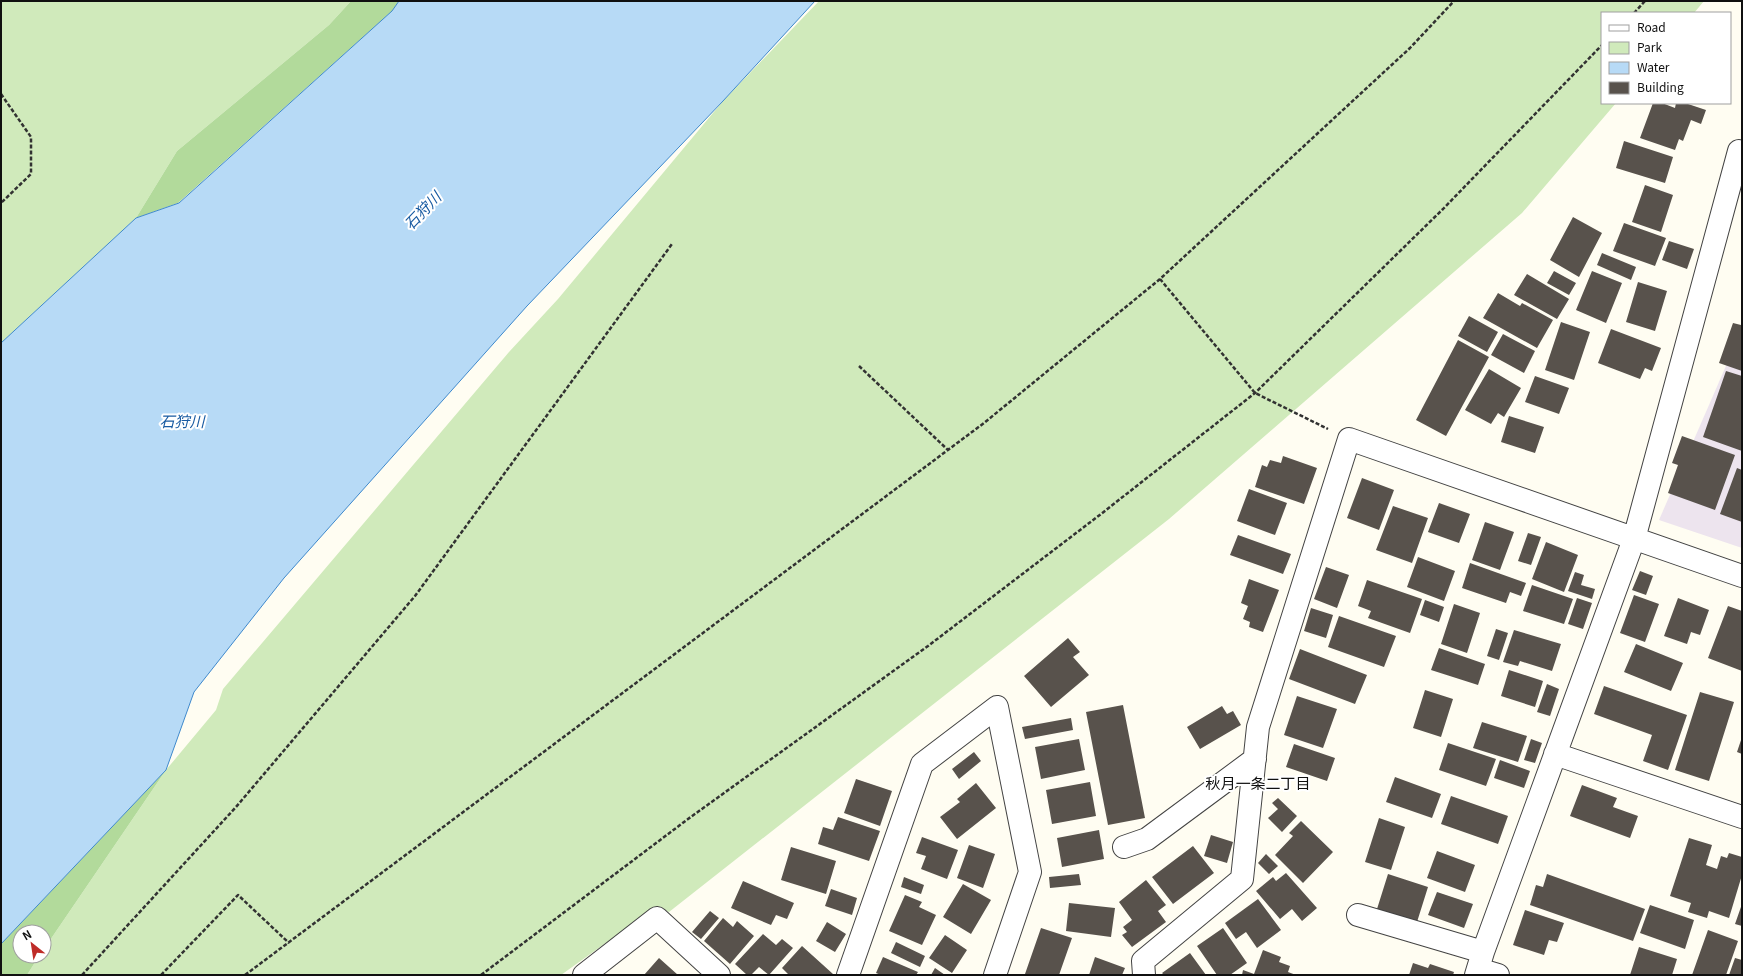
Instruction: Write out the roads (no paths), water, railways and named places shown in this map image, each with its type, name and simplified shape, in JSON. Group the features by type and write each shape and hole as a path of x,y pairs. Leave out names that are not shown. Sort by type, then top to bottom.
{"street":[{"path":"1358,915 1484,968 1555,754 1634,539 1739,151"},
{"path":"1144,975 1143,961 1242,879 1258,727 1349,439 1742,576"},
{"path":"848,975 922,764 997,707 1030,872 995,975"},
{"path":"1555,754 1742,817"},
{"path":"1124,847 1147,839 1255,759"},
{"path":"584,975 657,918 719,975"}],"water":[{"name":"石狩川","path":"399,1 815,1 723,101 527,306 284,578 194,692 166,770 20,924 12,924 12,932 1,944 1,343 136,218 179,203 392,11"}],"district":[{"name":"秋月一条二丁目","path":"1258,784"}]}
